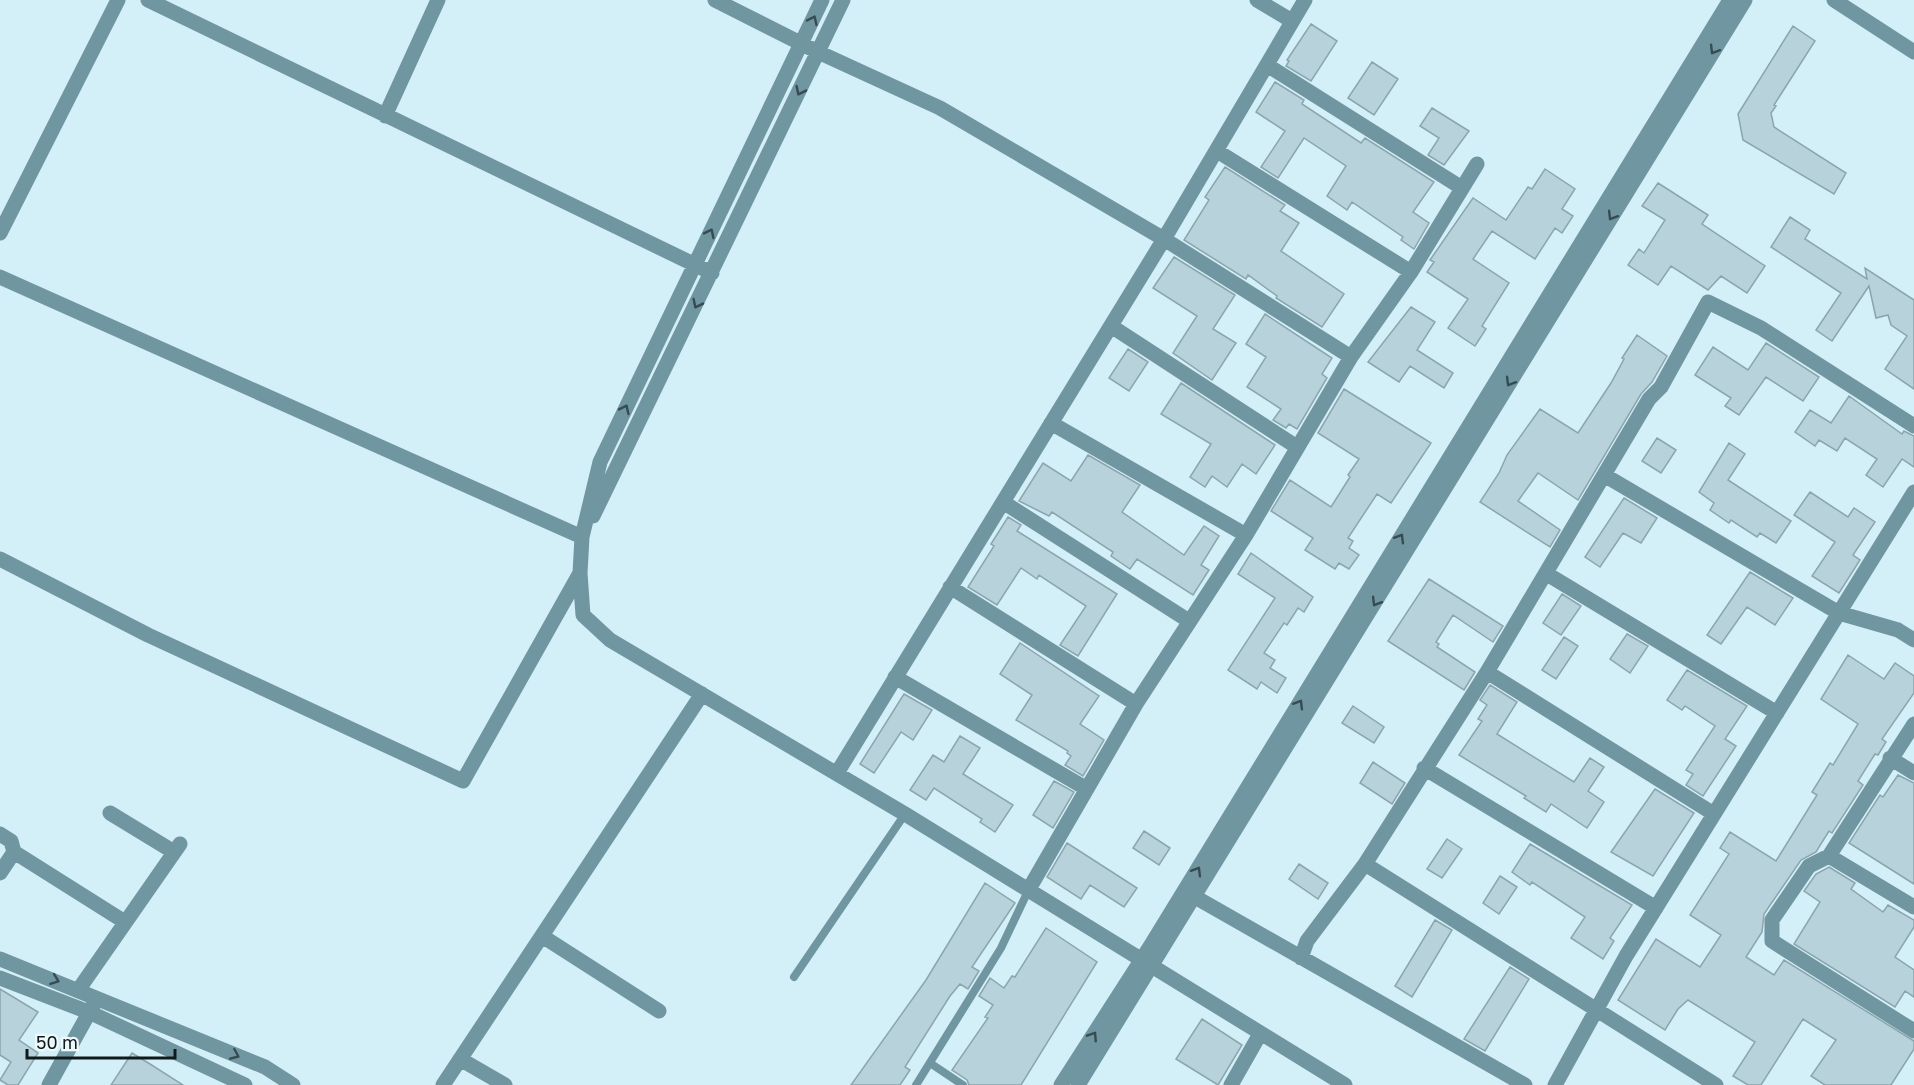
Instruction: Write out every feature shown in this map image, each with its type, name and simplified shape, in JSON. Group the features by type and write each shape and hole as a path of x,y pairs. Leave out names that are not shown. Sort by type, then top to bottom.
{"street":[{"path":"0,233 118,0"},
{"path":"148,0 385,117 712,273"},
{"path":"385,117 438,0"},
{"path":"715,0 801,44 940,108 1164,239 1351,357"},
{"path":"822,0 600,462 582,537 580,573 583,615 610,640 1029,889 1146,965 1345,1085"},
{"path":"582,537 617,470 843,0"},
{"path":"1257,0 1292,21"},
{"path":"837,773 1164,239 1305,0"},
{"path":"1078,1085 1146,965 1730,0"},
{"path":"1061,1085 1195,897 1745,0"},
{"path":"1834,0 1914,52"},
{"path":"1267,65 1462,188"},
{"path":"1217,151 1412,272"},
{"path":"1029,889 1136,704 1246,535 1351,357 1412,272 1477,164"},
{"path":"0,277 582,537"},
{"path":"1301,958 1307,941 1365,864 1486,672 1649,399 1661,387 1708,302 1761,328 1914,426"},
{"path":"1111,326 1297,447"},
{"path":"1051,423 1246,535"},
{"path":"1604,475 1839,614 1898,630 1914,640"},
{"path":"1555,1085 1656,908 1914,492"},
{"path":"1003,502 1189,621"},
{"path":"0,559 148,635 463,781 580,573"},
{"path":"1546,574 1777,713"},
{"path":"950,587 1136,704"},
{"path":"1486,672 1714,814"},
{"path":"896,677 1087,789"},
{"path":"443,1085 702,694"},
{"path":"1914,724 1829,856 1809,866 1772,920 1772,941 1914,1031"},
{"path":"1890,758 1914,773"},
{"path":"1424,768 1656,908"},
{"path":"79,989 177,848 110,813"},
{"path":"0,834 11,841 14,852 125,922"},
{"path":"0,873 14,852"},
{"path":"1829,856 1914,907"},
{"path":"1365,864 1716,1085"},
{"path":"1195,897 1525,1085"},
{"path":"542,936 659,1011"},
{"path":"0,959 79,989 265,1067 293,1085"},
{"path":"0,978 91,1013 245,1085"},
{"path":"49,1085 98,997"},
{"path":"1231,1085 1260,1034"},
{"path":"460,1059 505,1085"}],"lane":[{"path":"794,976 905,814"},
{"path":"916,1085 1001,948 1029,889"},
{"path":"930,1063 963,1085"}],"building":[{"path":"1311,24 1337,41 1311,81 1286,66 1289,61 1287,60"},
{"path":"1793,26 1815,41 1774,105 1776,106 1771,113 1774,127 1846,173 1834,194 1743,140 1738,114"},
{"path":"1372,62 1398,79 1374,115 1348,98"},
{"path":"1275,82 1304,100 1302,104 1361,143 1365,138 1434,182 1413,212 1429,223 1414,249 1401,240 1403,237 1352,202 1347,210 1327,196 1346,166 1304,138 1278,178 1261,167 1285,131 1256,112"},
{"path":"1432,108 1469,131 1444,165 1428,155 1439,138 1420,126"},
{"path":"1225,167 1285,205 1280,211 1299,223 1281,251 1344,294 1322,327 1276,298 1277,296 1248,275 1246,279 1184,240 1209,200 1205,197"},
{"path":"1545,169 1575,189 1562,209 1573,216 1562,233 1555,228 1535,259 1492,231 1473,259 1509,283 1482,326 1486,329 1475,346 1448,328 1468,299 1427,272 1434,262 1430,260 1473,198 1506,220 1528,187 1532,189"},
{"path":"1658,183 1708,215 1702,224 1765,266 1747,293 1721,276 1708,290 1671,266 1658,285 1628,265 1639,249 1644,253 1665,220 1642,206"},
{"path":"1790,217 1810,230 1805,239 1867,279 1865,268 1914,300 1914,389 1885,369 1907,336 1891,325 1888,315 1876,318 1869,286 1832,341 1816,330 1841,293 1771,247"},
{"path":"1174,257 1235,295 1213,329 1236,343 1212,380 1173,353 1197,316 1153,288"},
{"path":"1411,307 1435,322 1417,350 1453,373 1444,388 1410,366 1399,382 1368,362"},
{"path":"1265,314 1332,358 1322,374 1327,378 1297,429 1289,424 1286,428 1273,420 1281,409 1247,387 1266,357 1246,344"},
{"path":"1637,335 1667,356 1652,382 1641,394 1578,500 1538,473 1518,501 1560,530 1550,547 1480,502 1499,473 1507,455 1540,409 1578,433 1611,383 1624,359 1622,358"},
{"path":"1766,343 1819,377 1803,401 1766,377 1739,415 1725,406 1731,398 1695,375 1713,347 1748,370"},
{"path":"1128,349 1148,362 1129,391 1109,378"},
{"path":"1181,383 1275,445 1256,474 1242,464 1227,487 1212,476 1205,487 1190,477 1211,444 1161,414"},
{"path":"1344,389 1431,443 1391,503 1377,494 1348,538 1353,541 1349,548 1359,555 1349,569 1339,563 1335,569 1305,550 1313,538 1271,511 1290,480 1331,507 1350,477 1348,475 1359,459 1318,433"},
{"path":"1849,396 1902,434 1904,431 1914,436 1914,467 1902,459 1883,487 1866,475 1877,459 1845,438 1837,451 1819,440 1815,446 1795,432 1810,410 1831,423"},
{"path":"1657,438 1676,450 1661,473 1642,461"},
{"path":"1729,443 1745,454 1728,480 1791,521 1776,543 1760,533 1757,537 1731,520 1729,523 1710,510 1714,503 1699,492"},
{"path":"1088,455 1140,485 1122,512 1184,555 1204,526 1219,536 1201,565 1209,570 1193,595 1137,559 1130,569 1111,556 1113,552 1052,512 1049,516 1019,501 1043,463 1071,481"},
{"path":"1810,492 1848,517 1854,508 1875,522 1853,555 1860,560 1839,593 1812,576 1835,542 1794,515"},
{"path":"1624,498 1657,518 1641,543 1623,533 1600,567 1585,557"},
{"path":"1008,517 1021,525 1017,531 1117,594 1078,656 1060,645 1086,606 1039,575 1037,579 1021,568 997,605 968,587 994,546 991,544"},
{"path":"1251,553 1313,597 1304,612 1298,608 1287,625 1284,623 1264,653 1275,660 1270,668 1286,678 1277,693 1261,682 1257,689 1228,670 1275,598 1238,574"},
{"path":"1750,572 1793,598 1775,625 1747,607 1721,644 1707,635"},
{"path":"1429,579 1503,626 1493,642 1453,615 1436,642 1439,644 1437,647 1475,672 1464,690 1388,641"},
{"path":"1562,594 1581,606 1561,635 1543,623"},
{"path":"1627,634 1648,646 1630,673 1610,659"},
{"path":"1564,637 1578,646 1556,679 1542,670"},
{"path":"1020,643 1099,696 1080,724 1104,740 1083,776 1065,765 1071,756 1067,753 1068,751 1016,720 1032,695 1000,674"},
{"path":"1848,655 1884,679 1895,663 1914,676 1914,693 1882,739 1886,742 1878,755 1875,754 1858,781 1863,785 1832,833 1829,831 1816,852 1801,860 1764,914 1762,932 1746,957 1774,975 1784,960 1914,1041 1914,1049 1891,1085 1825,1085 1811,1076 1836,1040 1803,1019 1761,1085 1748,1085 1733,1076 1755,1042 1688,1000 1678,1009 1665,1030 1618,1000 1656,939 1700,967 1721,935 1690,915 1729,854 1720,848 1730,832 1776,861 1817,795 1812,792 1830,763 1833,765 1858,724 1821,699"},
{"path":"1687,670 1747,706 1725,739 1736,746 1703,796 1686,785 1693,774 1686,770 1715,726 1685,706 1682,710 1667,700"},
{"path":"1490,685 1517,702 1497,734 1574,782 1590,758 1604,767 1588,791 1604,802 1587,828 1551,804 1546,812 1524,798 1526,796 1459,755 1482,721 1478,719 1487,705 1480,700"},
{"path":"904,694 932,710 913,740 901,732 874,773 860,764"},
{"path":"1353,706 1384,727 1374,743 1342,723"},
{"path":"960,736 980,748 963,774 1013,805 995,832 980,822 982,819 934,788 926,800 910,790 933,755 944,762"},
{"path":"1373,762 1405,783 1392,804 1360,783"},
{"path":"1898,775 1914,783 1914,884 1849,843 1880,795 1883,797"},
{"path":"1054,781 1074,792 1053,828 1033,815"},
{"path":"1655,789 1694,813 1653,876 1611,852"},
{"path":"1144,831 1170,848 1159,865 1133,848"},
{"path":"1447,839 1462,849 1442,878 1427,869"},
{"path":"1067,843 1137,888 1124,907 1090,885 1081,899 1047,877"},
{"path":"1530,844 1632,905 1610,938 1614,941 1603,959 1571,938 1585,917 1532,882 1530,885 1512,872"},
{"path":"1299,864 1328,883 1318,899 1289,879"},
{"path":"1829,867 1855,883 1851,889 1883,912 1888,905 1914,920 1914,927 1895,957 1914,970 1914,997 1905,991 1895,1007 1794,944 1820,902 1804,891 1816,874"},
{"path":"1500,876 1517,887 1499,914 1483,903"},
{"path":"985,883 1015,903 972,967 979,971 968,989 960,984 950,996 905,1067 910,1070 900,1085 851,1085 926,980"},
{"path":"1435,920 1452,930 1412,997 1395,986"},
{"path":"1046,928 1097,962 1021,1085 969,1085 967,1080 952,1070 988,1018 985,1017 993,1005 979,996 990,978 1004,988 1012,976 1015,977"},
{"path":"1510,967 1529,979 1485,1051 1464,1039"},
{"path":"0,989 38,1012 19,1040 38,1053 18,1085 8,1085 0,1080 11,1062 0,1055"},
{"path":"1202,1019 1242,1045 1218,1085 1176,1059"},
{"path":"132,1053 150,1064 183,1085 111,1085"}]}
